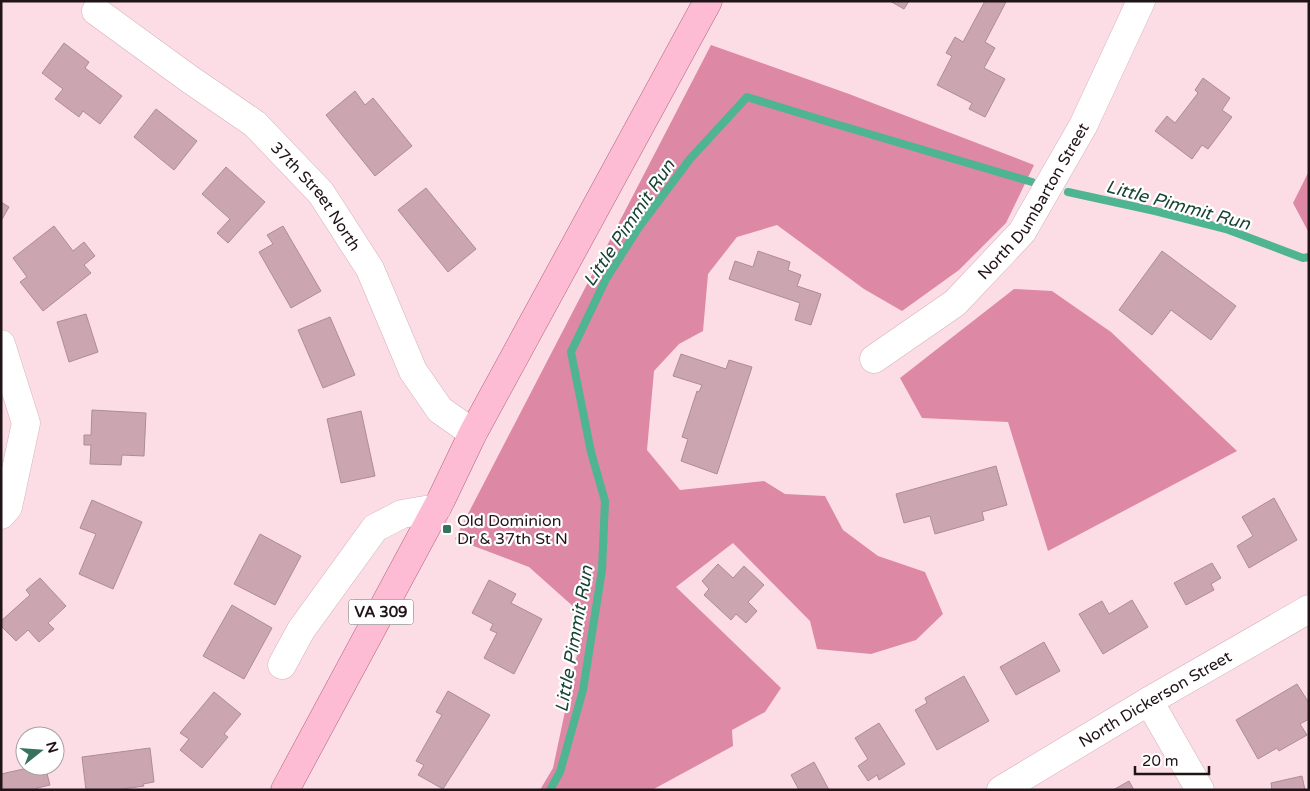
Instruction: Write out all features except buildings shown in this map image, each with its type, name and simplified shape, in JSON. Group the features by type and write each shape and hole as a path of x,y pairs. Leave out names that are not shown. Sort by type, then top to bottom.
{"main road":[{"name":"VA 309","path":"285,790 437,508 473,433 708,1"}],"street":[{"name":"North Dumbarton Street","path":"874,359 955,303 1022,232 1083,126 1141,1"},
{"name":"37th Street North","path":"96,11 255,124 321,193 370,269 413,371 440,410 473,433"},
{"path":"1,515 8,507 26,423 2,344"},
{"path":"282,665 301,630 375,528 402,514 437,508"},
{"name":"North Dickerson Street","path":"1001,790 1309,609"},
{"path":"1150,701 1200,790"}],"shaded area":[{"path":"711,45 849,94 1034,165 1006,223 959,270 902,311 864,289 777,225 737,237 708,274 703,331 679,344 654,371 647,450 680,490 764,481 785,494 825,496 843,530 878,556 925,572 943,614 916,640 871,654 817,649 810,621 733,543 676,587 781,688 765,712 732,730 733,746 652,790 540,790 553,768 585,617 529,567 455,539"},
{"path":"1309,171 1309,233 1293,203"},
{"path":"1014,289 1052,291 1111,332 1237,451 1048,551 1008,422 922,418 900,378"}],"waterway":[{"name":"Little Pimmit Run","path":"550,790 560,772 583,690 602,570 605,501 591,452 571,352 606,279 639,227 690,159 747,97 1032,182"},
{"name":"Little Pimmit Run","path":"1068,192 1226,229 1303,258 1309,257"}],"place":[{"name":"Old Dominion Dr & 37th St N","path":"447,529"}]}
